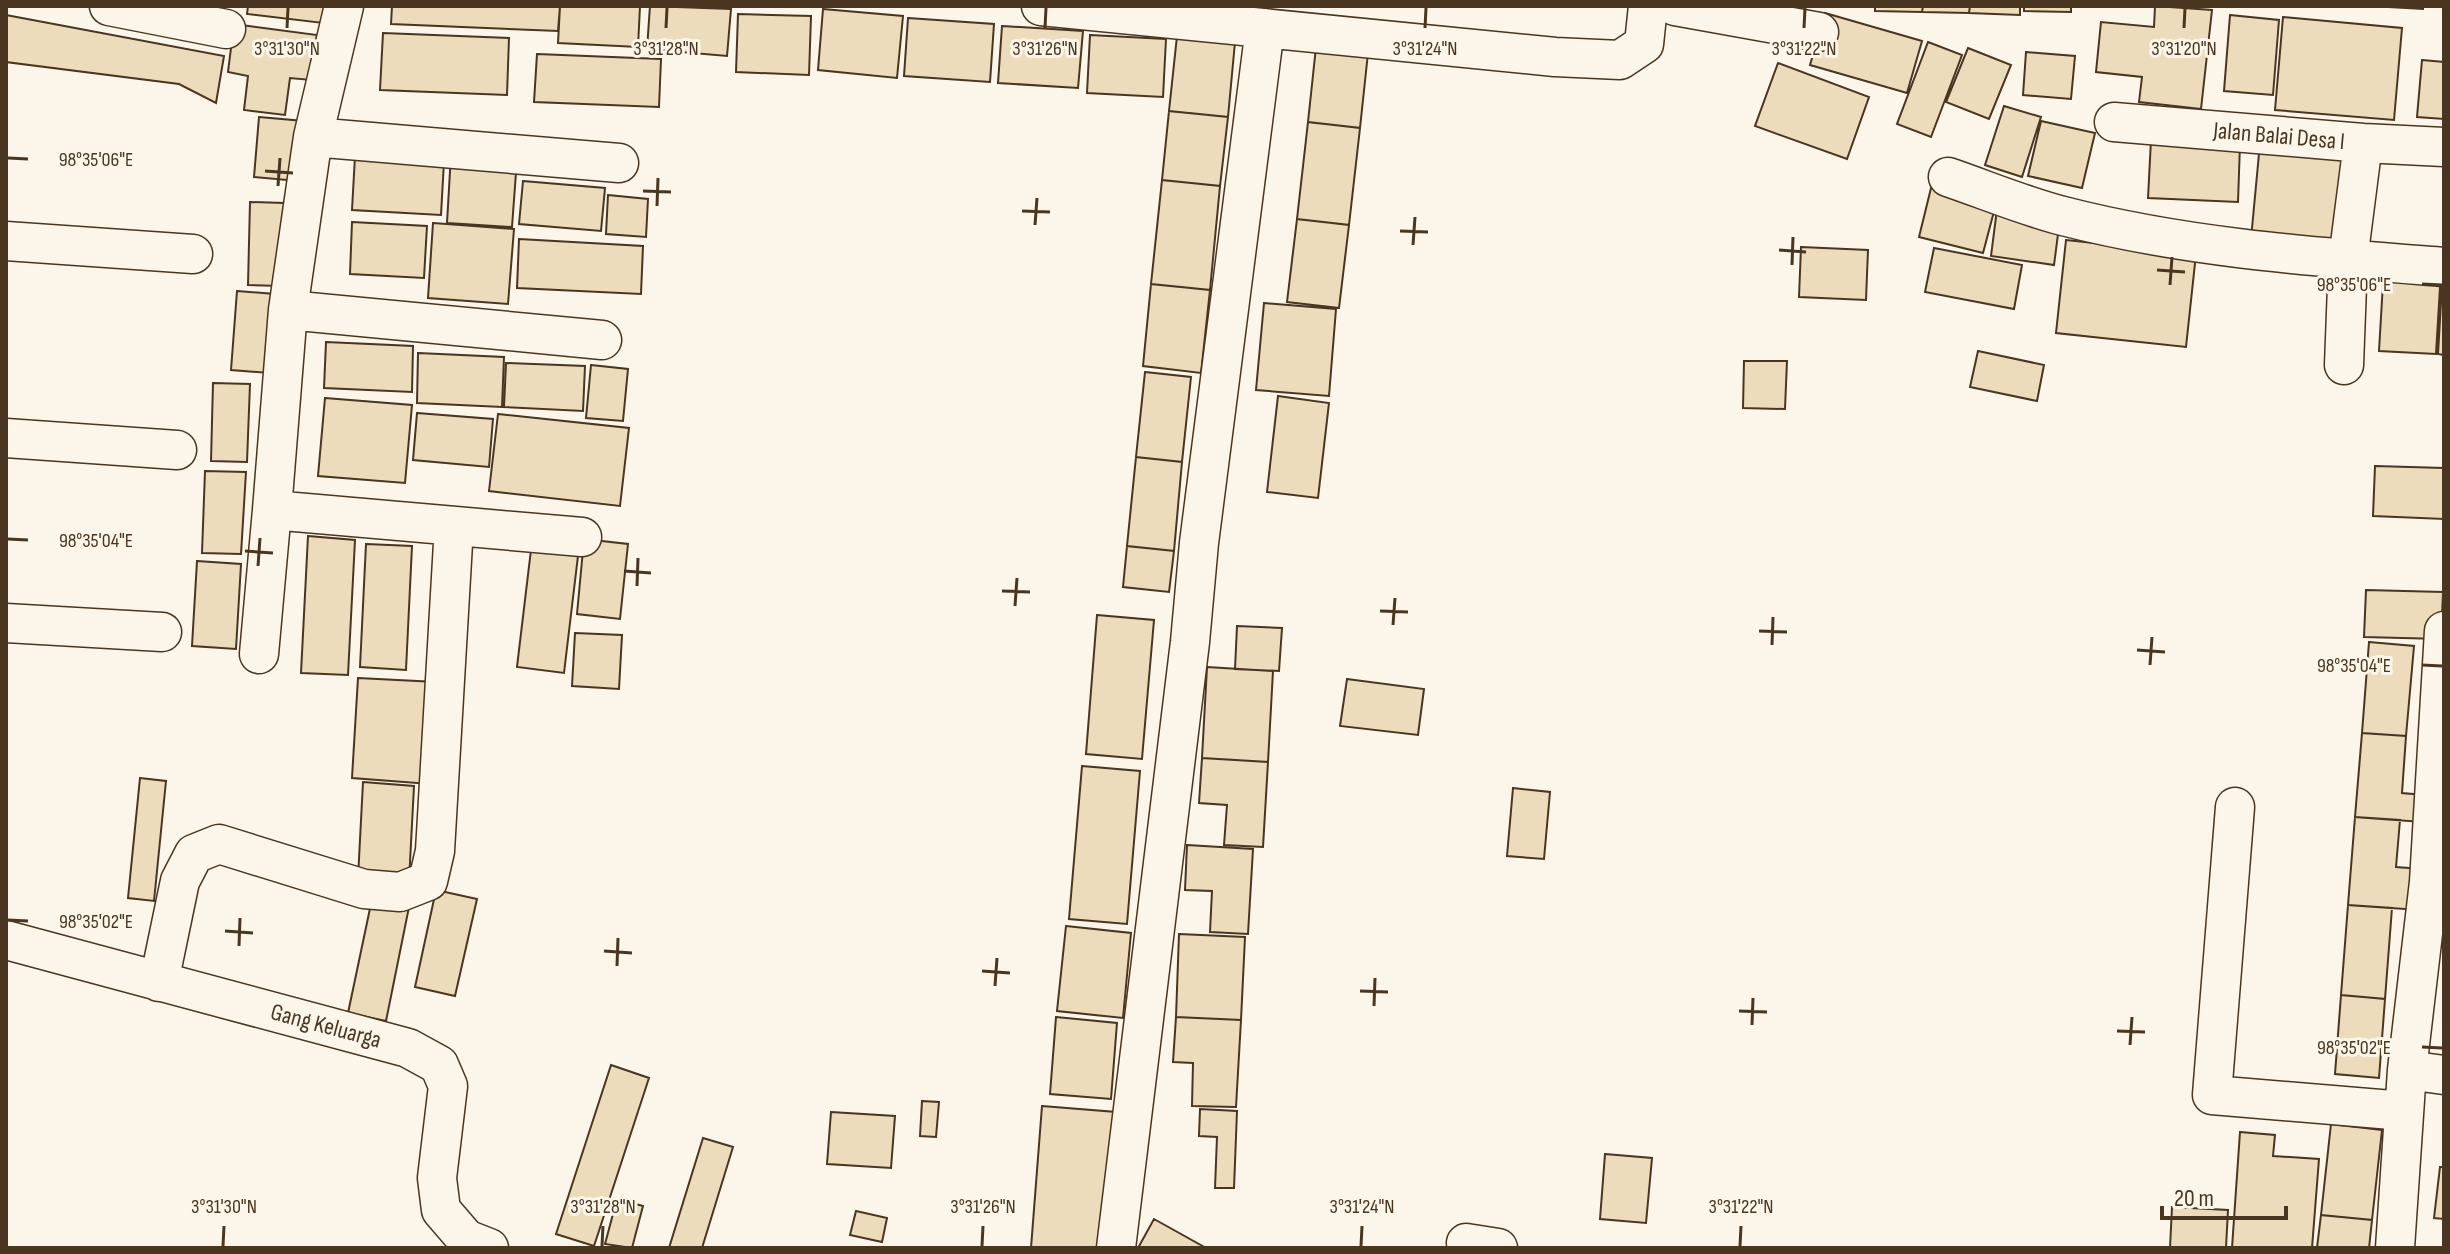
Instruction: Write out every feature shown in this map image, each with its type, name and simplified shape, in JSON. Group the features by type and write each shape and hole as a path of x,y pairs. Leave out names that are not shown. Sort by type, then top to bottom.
{"street":[{"path":"109,6 226,29"},
{"path":"259,654 288,310 313,137 344,6"},
{"path":"1041,6 1555,57 1620,60 1644,44 1648,6"},
{"path":"1675,6 1819,32"},
{"path":"1116,1248 1190,642 1199,543 1265,28"},
{"name":"Jalan Balai Desa I","path":"2114,122 2444,147"},
{"path":"313,137 619,163"},
{"path":"2344,365 2348,260 2363,143"},
{"path":"1948,177 2062,216 2159,237 2348,260 2444,267"},
{"path":"6,241 193,254"},
{"path":"288,310 602,340"},
{"path":"6,438 177,450"},
{"path":"272,510 582,537"},
{"path":"159,982 180,881 194,854 219,844 364,889 400,892 428,881 435,851 454,526"},
{"path":"6,623 162,632"},
{"path":"2395,1248 2407,1070 2437,883 2444,631"},
{"path":"2235,807 2212,1095 2404,1111"},
{"name":"Gang Keluarga","path":"6,940 408,1048 439,1065 448,1086 437,1178 441,1210 466,1239 489,1248"},
{"path":"2407,1070 2444,1075"}],"building":[{"path":"248,6 325,6 323,23 247,14"},
{"path":"392,6 560,6 558,31 391,24"},
{"path":"560,6 640,6 638,47 558,43"},
{"path":"650,6 731,9 727,56 647,49"},
{"path":"1875,6 1923,6 1922,12 1875,11"},
{"path":"1923,6 1970,6 1969,13 1922,12"},
{"path":"1970,6 2020,6 2020,15 1969,13"},
{"path":"2024,6 2071,6 2071,12 2024,11"},
{"path":"2155,6 2212,10 2201,109 2139,102 2142,77 2096,72 2101,22 2154,27"},
{"path":"2370,6 2423,6 2423,9"},
{"path":"823,9 903,16 897,78 818,70"},
{"path":"1825,13 1922,41 1907,93 1810,65"},
{"path":"738,14 811,16 809,75 736,72"},
{"path":"6,15 224,56 216,103 179,84 6,62"},
{"path":"2230,15 2279,20 2273,95 2224,91"},
{"path":"2283,17 2402,28 2394,120 2275,110"},
{"path":"908,18 994,24 990,82 904,76"},
{"path":"234,24 317,35 311,80 290,78 285,115 244,110 248,76 228,72"},
{"path":"1002,26 1083,31 1078,88 998,83"},
{"path":"383,33 509,38 507,95 380,90"},
{"path":"1090,35 1166,39 1163,97 1087,93"},
{"path":"1177,36 1235,42 1228,117 1169,111"},
{"path":"1928,42 1962,55 1931,137 1897,124"},
{"path":"1316,47 1368,53 1360,128 1308,122"},
{"path":"1968,48 2011,65 1989,119 1946,102"},
{"path":"2026,52 2075,56 2071,99 2023,95"},
{"path":"537,54 661,59 659,107 534,102"},
{"path":"2422,60 2444,62 2444,119 2417,117"},
{"path":"1778,63 1869,97 1847,159 1755,126"},
{"path":"2004,106 2041,117 2022,177 1985,165"},
{"path":"1169,111 1228,117 1220,186 1162,180"},
{"path":"259,117 304,121 298,181 254,177"},
{"path":"2041,121 2095,133 2082,188 2028,176"},
{"path":"1308,122 1360,128 1349,225 1297,219"},
{"path":"2151,140 2240,144 2238,202 2148,198"},
{"path":"2260,143 2351,151 2342,248 2251,239"},
{"path":"451,154 517,159 512,227 447,223"},
{"path":"355,156 444,161 441,215 352,210"},
{"path":"1162,180 1220,186 1210,290 1151,284"},
{"path":"523,181 605,188 601,231 519,224"},
{"path":"1932,184 1997,200 1983,253 1919,237"},
{"path":"608,195 648,199 646,237 606,234"},
{"path":"250,202 284,203 282,286 248,285"},
{"path":"1997,209 2060,219 2054,265 1991,256"},
{"path":"1297,219 1349,225 1339,308 1287,302"},
{"path":"352,222 427,226 424,278 350,274"},
{"path":"433,223 514,229 508,304 428,298"},
{"path":"519,239 643,246 641,294 517,288"},
{"path":"2066,240 2196,254 2186,347 2056,333"},
{"path":"1801,247 1868,250 1866,300 1799,297"},
{"path":"1934,248 2022,265 2014,309 1925,292"},
{"path":"2384,266 2441,270 2436,354 2379,351"},
{"path":"1151,284 1210,290 1201,373 1143,366"},
{"path":"2444,285 2444,355 2438,354"},
{"path":"237,291 275,294 269,373 231,370"},
{"path":"1264,303 1336,309 1329,396 1256,390"},
{"path":"326,342 413,346 412,392 324,388"},
{"path":"1978,351 2044,365 2037,401 1970,387"},
{"path":"418,353 504,357 502,407 417,403"},
{"path":"1744,361 1787,361 1785,409 1743,408"},
{"path":"506,363 585,366 583,411 504,407"},
{"path":"591,365 628,369 623,421 586,418"},
{"path":"1145,372 1191,377 1182,462 1136,457"},
{"path":"213,383 250,384 247,462 211,461"},
{"path":"1278,396 1329,403 1318,498 1267,492"},
{"path":"325,398 412,405 405,483 318,476"},
{"path":"417,413 493,419 489,467 413,460"},
{"path":"498,414 629,428 620,506 489,491"},
{"path":"1136,457 1182,462 1174,551 1127,546"},
{"path":"2375,466 2444,468 2444,519 2373,516"},
{"path":"205,471 246,472 241,554 202,553"},
{"path":"533,533 580,539 564,673 517,667"},
{"path":"308,536 355,540 348,675 301,673"},
{"path":"584,539 628,544 620,619 577,614"},
{"path":"366,544 412,546 406,670 360,667"},
{"path":"1127,546 1174,551 1169,592 1123,587"},
{"path":"197,561 241,564 236,649 192,646"},
{"path":"2366,590 2443,592 2441,639 2364,637"},
{"path":"1097,615 1154,620 1142,759 1086,754"},
{"path":"1237,626 1282,628 1279,671 1235,669"},
{"path":"575,633 622,635 619,689 572,686"},
{"path":"2369,642 2414,646 2406,736 2362,733"},
{"path":"1207,667 1273,671 1268,762 1202,758"},
{"path":"358,678 436,682 430,784 352,778"},
{"path":"1347,679 1424,689 1418,735 1340,726"},
{"path":"2362,733 2406,736 2402,793 2424,795 2422,822 2355,817"},
{"path":"1202,758 1268,762 1263,847 1224,845 1227,805 1199,803"},
{"path":"1082,766 1140,771 1127,924 1069,919"},
{"path":"140,778 166,781 154,901 128,898"},
{"path":"363,782 414,786 409,881 358,878"},
{"path":"1513,788 1550,792 1544,859 1507,856"},
{"path":"2355,817 2400,820 2396,867 2422,869 2419,910 2348,905"},
{"path":"1187,845 1253,849 1248,934 1210,932 1212,891 1185,890"},
{"path":"436,890 477,899 455,996 415,987"},
{"path":"372,899 409,907 386,1021 348,1013"},
{"path":"2348,905 2392,908 2385,999 2341,995"},
{"path":"1066,926 1131,933 1123,1018 1057,1011"},
{"path":"1179,934 1245,937 1241,1020 1176,1017"},
{"path":"2341,995 2385,999 2379,1078 2335,1074"},
{"path":"1056,1017 1117,1023 1111,1099 1050,1094"},
{"path":"1176,1017 1241,1020 1236,1107 1192,1106 1193,1063 1173,1062"},
{"path":"611,1065 649,1078 594,1246 556,1234"},
{"path":"922,1101 939,1102 936,1137 920,1136"},
{"path":"1042,1106 1116,1112 1106,1248 1031,1248"},
{"path":"1200,1109 1237,1111 1234,1188 1215,1188 1217,1137 1199,1136"},
{"path":"831,1112 895,1116 891,1168 827,1164"},
{"path":"2331,1124 2382,1130 2372,1220 2321,1215"},
{"path":"2240,1132 2275,1135 2273,1156 2319,1159 2312,1248 2232,1248"},
{"path":"703,1138 733,1147 702,1248 669,1248"},
{"path":"1605,1154 1652,1158 1646,1223 1600,1219"},
{"path":"2440,1167 2444,1167 2444,1219 2434,1218"},
{"path":"617,1199 643,1206 632,1248 605,1244"},
{"path":"2172,1207 2228,1210 2226,1248 2170,1248"},
{"path":"856,1211 887,1218 882,1242 850,1235"},
{"path":"2321,1215 2372,1220 2369,1248 2317,1248"},
{"path":"1154,1219 1206,1248 1138,1248"}]}
